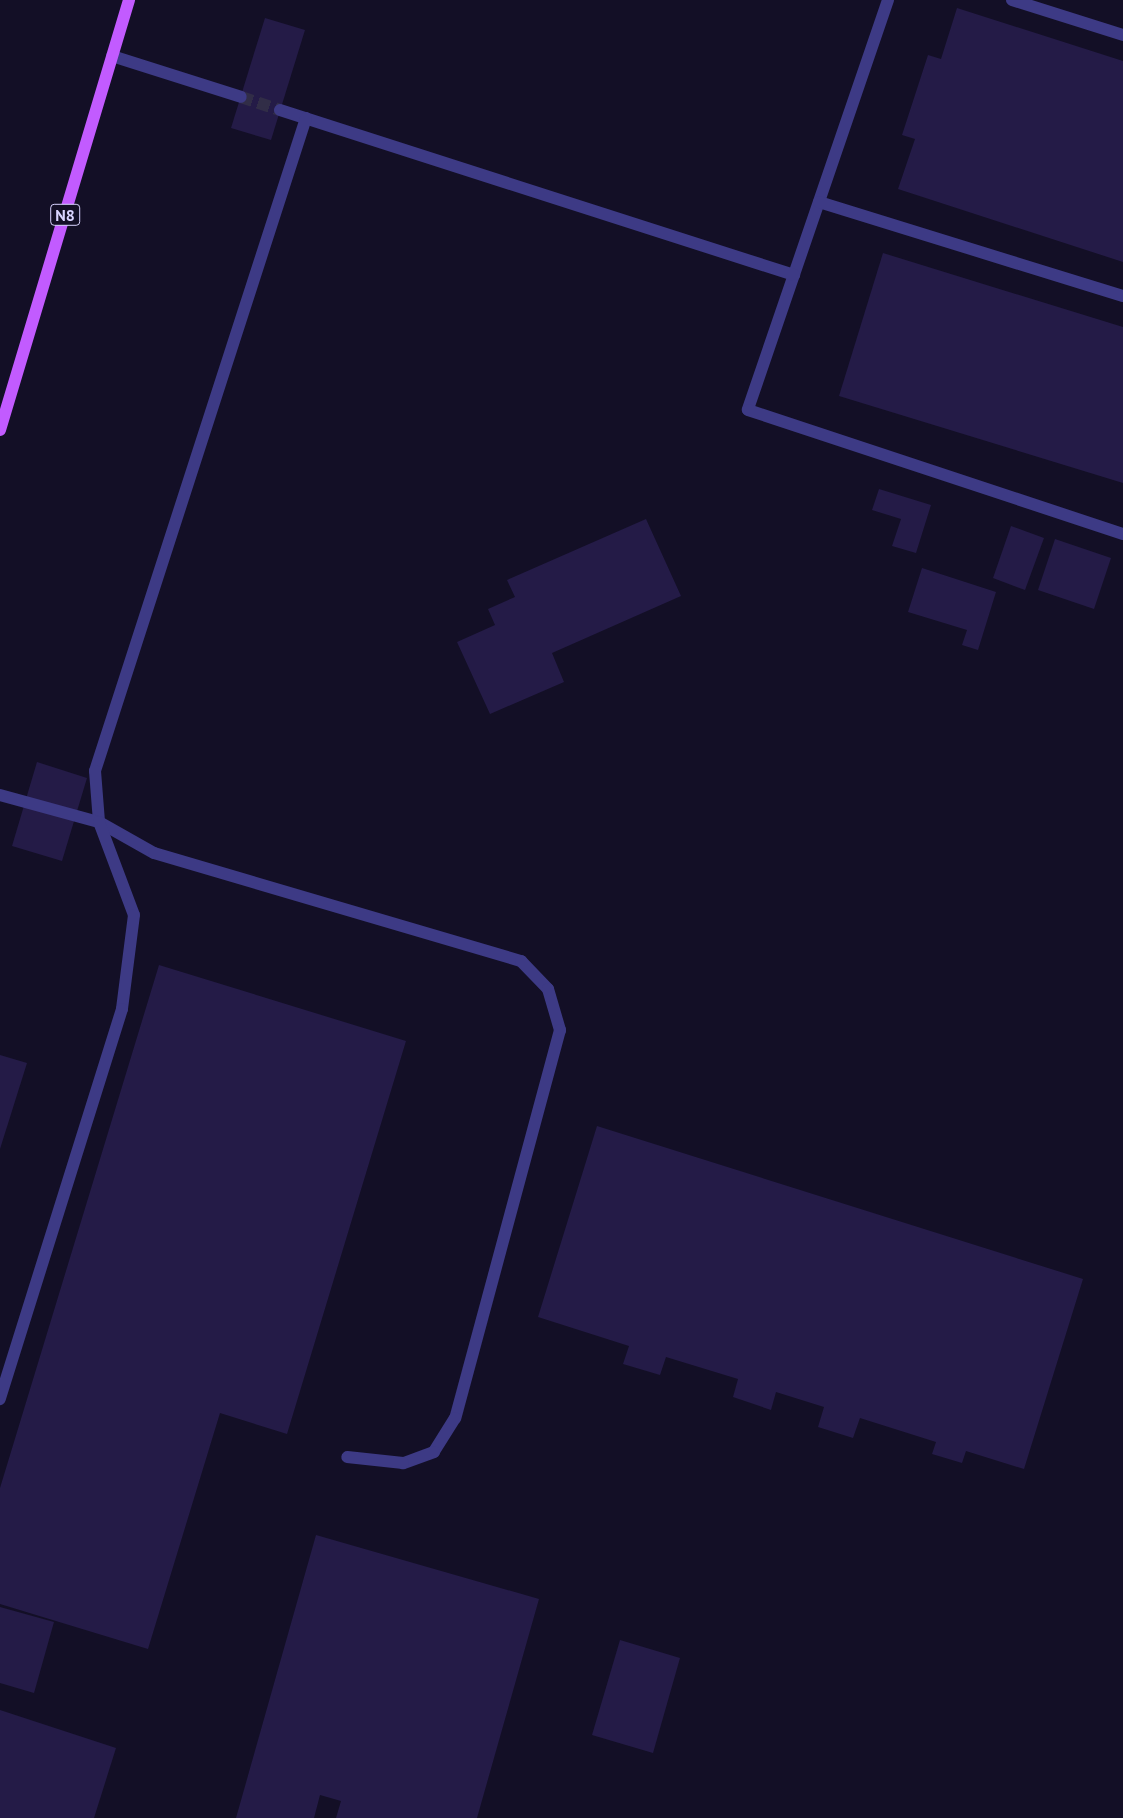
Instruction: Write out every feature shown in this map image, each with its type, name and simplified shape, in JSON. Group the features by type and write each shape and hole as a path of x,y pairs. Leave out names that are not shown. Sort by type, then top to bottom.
{"main road":[{"name":"N8","path":"0,430 129,0"}],"lane":[{"path":"888,0 748,410 1123,534"},
{"path":"1012,0 1123,35"},
{"path":"112,56 241,97"},
{"path":"280,110 794,275"},
{"path":"0,1399 122,1009 134,915 99,822 95,771 306,118"},
{"path":"819,202 1123,296"},
{"path":"0,795 99,822 154,853 521,961 548,989 560,1030 455,1418 434,1452 403,1463 347,1456"}],"building":[{"path":"957,8 1123,61 1123,262 898,189 915,139 902,135 928,55 941,59"},
{"path":"265,18 305,30 271,140 231,128"},
{"path":"883,253 1123,327 1123,483 839,396"},
{"path":"879,489 931,505 916,553 892,546 901,519 872,510"},
{"path":"646,519 681,596 552,653 564,682 490,714 457,642 495,625 488,609 515,597 507,580"},
{"path":"1011,526 1044,538 1025,590 993,578"},
{"path":"1055,539 1111,558 1094,609 1038,590"},
{"path":"922,568 996,592 978,650 962,645 967,630 908,612"},
{"path":"37,762 87,778 62,861 12,846"},
{"path":"159,965 406,1041 287,1434 220,1413 148,1649 0,1604 0,1488"},
{"path":"0,1055 27,1063 0,1149"},
{"path":"597,1126 1083,1279 1024,1469 966,1451 962,1463 932,1454 936,1442 860,1418 853,1438 818,1427 824,1407 776,1392 771,1410 733,1397 738,1379 666,1357 660,1375 623,1364 629,1346 538,1317"},
{"path":"316,1535 539,1599 477,1818 336,1818 341,1801 320,1795 314,1818 236,1818"},
{"path":"0,1607 54,1622 34,1693 0,1683"},
{"path":"620,1640 680,1658 653,1753 592,1735"},
{"path":"0,1710 116,1748 94,1818 0,1818"}],"tunnel":[{"path":"241,97 280,110"}]}
